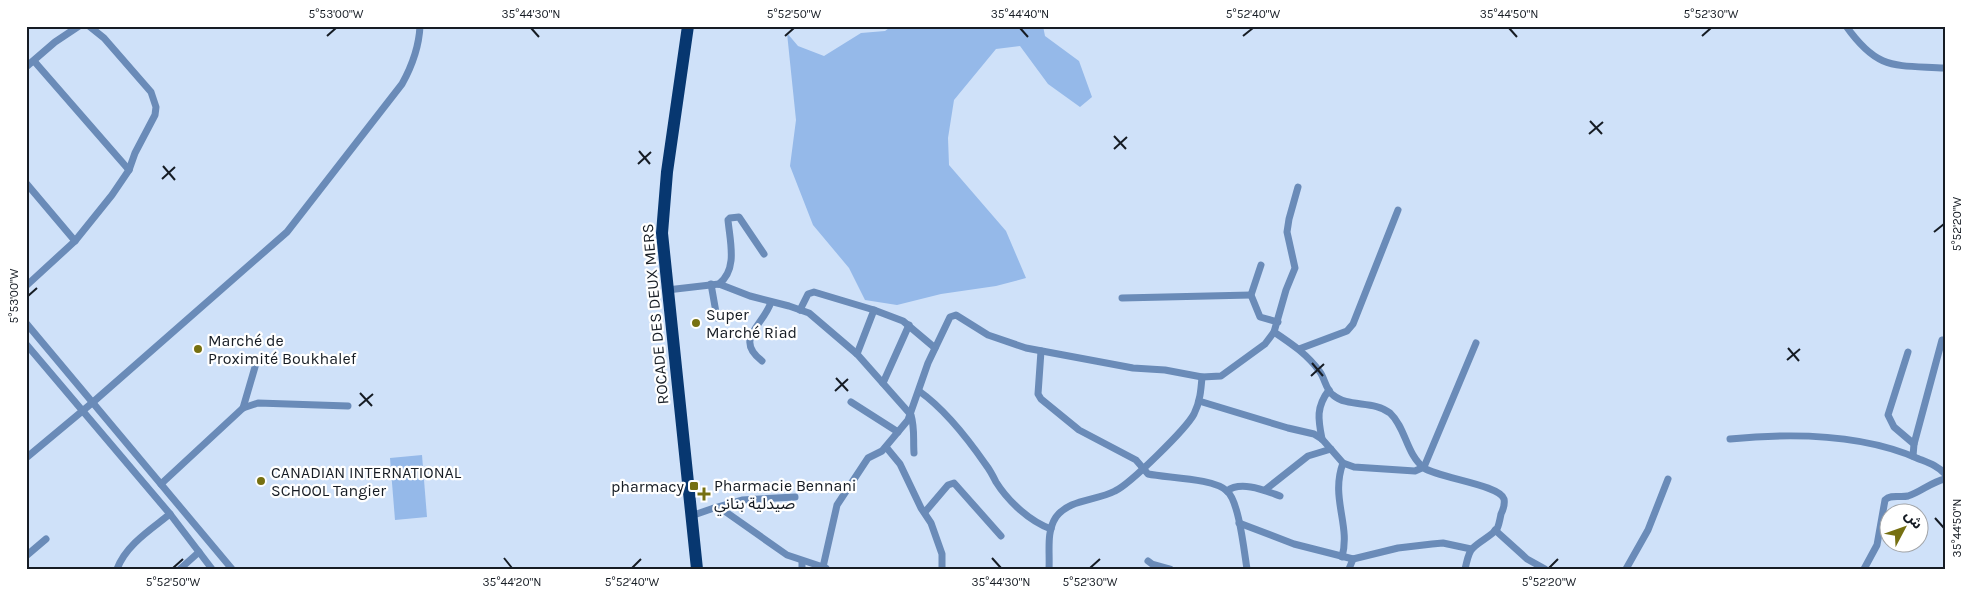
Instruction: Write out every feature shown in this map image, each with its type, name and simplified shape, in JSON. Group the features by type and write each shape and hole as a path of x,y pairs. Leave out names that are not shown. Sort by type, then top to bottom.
{"highway":[{"name":"ROCADE DES DEUX MERS","path":"688,26 664,197 662,240 697,569"}],"street":[{"path":"26,67 55,42 79,26"},
{"path":"26,286 75,241 107,201 129,170 135,153 155,115 156,107 151,92 104,38 89,26"},
{"path":"26,458 92,403 287,232 402,84 412,66 417,50 420,26"},
{"path":"1846,26 1864,48 1880,60 1892,65 1945,68"},
{"path":"34,61 129,170"},
{"path":"26,183 75,241"},
{"path":"714,508 729,513 802,565 824,568 837,505 841,497 868,458 886,447 911,415 935,348 948,319 954,315 997,339 1026,348 1133,368 1165,370 1202,377 1214,378 1226,374 1265,344 1274,332 1278,322 1286,290 1295,268 1288,232 1289,219 1298,187"},
{"path":"1299,349 1347,331 1353,324 1398,210"},
{"path":"719,284 726,278 730,270 728,220 730,218 739,217 764,254"},
{"path":"1261,265 1251,295 1260,317 1278,322"},
{"path":"711,284 718,318"},
{"path":"667,290 719,284 750,296 800,310 815,318 857,354 911,415 915,427 914,454"},
{"path":"800,310 808,294 814,292 874,310 908,325 935,348"},
{"path":"1122,298 1251,295"},
{"path":"762,361 754,355 750,344 750,336 768,310 771,302"},
{"path":"857,354 874,310"},
{"path":"26,323 232,569"},
{"path":"883,383 908,325"},
{"path":"1274,332 1299,349 1313,362 1322,375 1328,390 1337,398 1376,407 1390,414 1398,424 1414,455 1424,467 1443,476 1494,490 1501,494 1504,500 1504,507 1497,528 1471,549 1466,569"},
{"path":"1913,456 1914,444 1942,340"},
{"path":"1199,401 1314,434 1322,439 1343,463 1354,467 1371,470 1415,471 1424,467 1476,343"},
{"path":"26,344 170,514 212,569"},
{"path":"1041,351 1037,391 1041,399 1079,430 1136,460 1148,474 1210,484 1227,491 1235,502 1247,569"},
{"path":"1908,352 1888,415 1894,427 1914,444"},
{"path":"244,408 256,367"},
{"path":"1049,569 1051,529 1057,515 1066,508 1115,491 1143,467 1191,419 1199,401 1202,377"},
{"path":"1322,439 1318,420 1319,409 1321,400 1328,390"},
{"path":"920,391 929,398 968,440 997,483 1022,512 1051,529"},
{"path":"851,402 898,432"},
{"path":"161,484 244,408 258,403 348,406"},
{"path":"1730,439 1756,436 1788,436 1861,440 1913,456 1940,468 1945,474"},
{"path":"886,447 900,464 921,508 932,523 942,554 942,569"},
{"path":"1265,490 1308,456 1331,449"},
{"path":"1342,557 1345,536 1338,500 1339,473 1343,463"},
{"path":"1626,569 1648,530 1668,479"},
{"path":"1864,569 1877,545 1884,500 1889,496 1907,496 1937,480 1945,479"},
{"path":"925,512 948,485 954,483 1001,536"},
{"path":"1227,491 1233,487 1242,487 1265,490 1280,496"},
{"path":"691,516 742,500 795,496"},
{"path":"117,569 122,556 131,546 170,514"},
{"path":"1239,523 1276,538 1353,559 1398,548 1432,544 1471,549"},
{"path":"1495,530 1527,559 1542,568"},
{"path":"26,556 46,538"},
{"path":"180,569 199,552"},
{"path":"1349,569 1353,559"},
{"path":"1148,561 1170,569"}],"shaded area":[{"path":"892,26 1043,26 1045,36 1079,61 1092,97 1080,107 1048,84 1020,46 996,49 954,100 948,138 949,165 1006,231 1026,278 996,286 941,294 897,305 865,300 849,268 813,225 790,166 796,120 787,33 798,46 824,56 861,33 885,31"},
{"path":"422,455 427,517 395,520 390,458"}],"place":[{"name":"Super Marché Riad","path":"696,323"},
{"name":"Marché de Proximité Boukhalef","path":"198,349"},
{"name":"CANADIAN INTERNATIONAL SCHOOL Tangier","path":"261,481"},
{"name":"pharmacy","path":"694,486"},
{"name":"Pharmacie Bennani صيدلية بناني","path":"704,494"}]}
